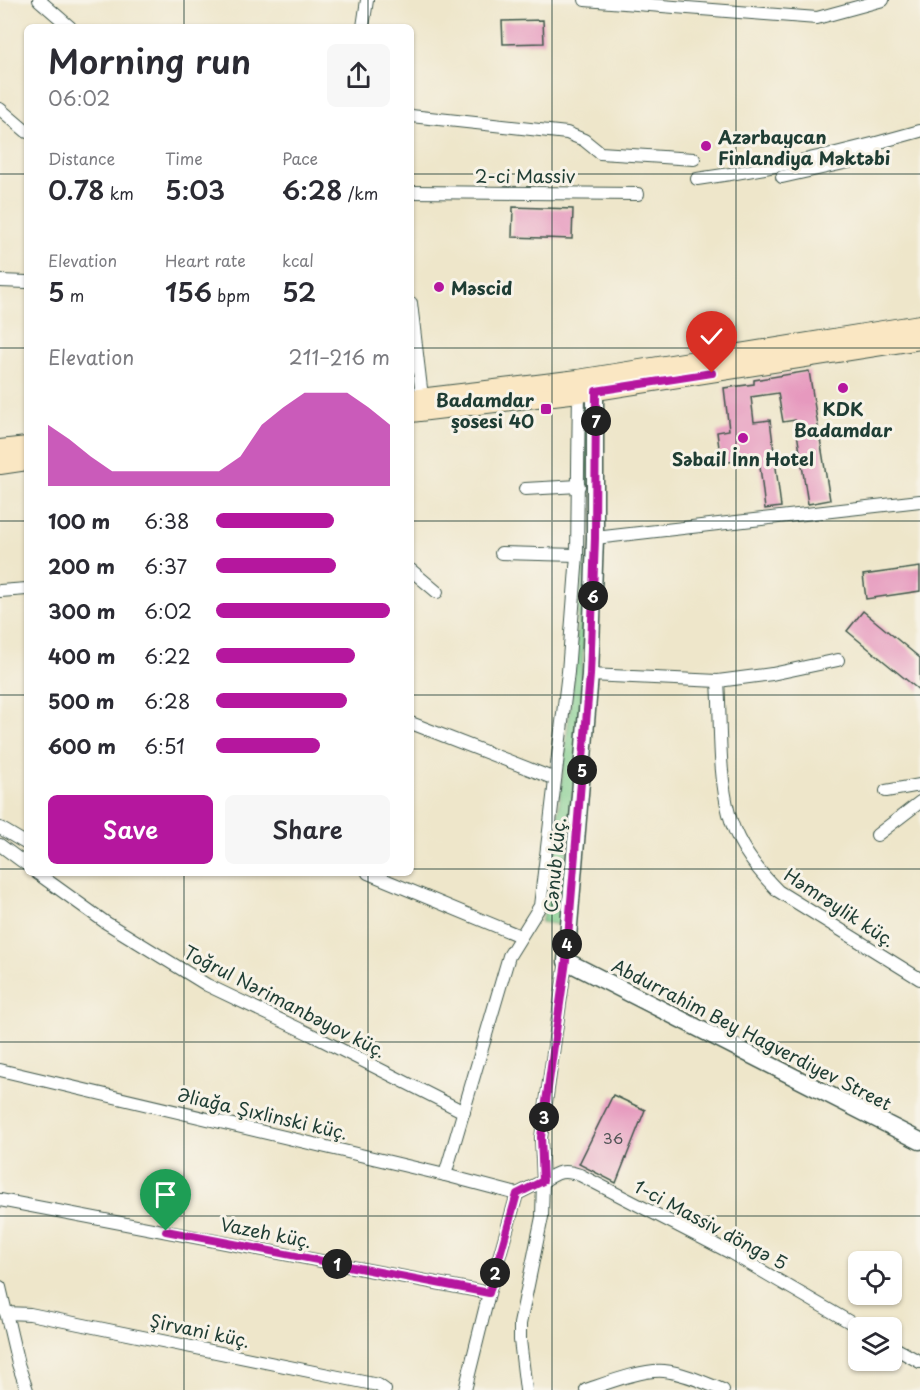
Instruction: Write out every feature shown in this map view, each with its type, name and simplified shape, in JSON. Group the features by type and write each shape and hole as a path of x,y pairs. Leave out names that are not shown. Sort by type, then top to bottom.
{"main road":[{"path":"414,413 587,385 920,324"},
{"path":"417,398 587,385 920,340"},
{"path":"0,449 24,446"},
{"path":"0,465 24,461"}],"street":[{"path":"39,0 67,24"},
{"path":"363,24 367,0"},
{"path":"585,0 805,18 829,15 883,0"},
{"path":"0,109 24,129"},
{"path":"414,116 567,133 584,140 600,153 694,159"},
{"path":"697,179 749,172 920,131"},
{"path":"782,177 853,161 869,154 880,142"},
{"name":"2-ci Massiv","path":"414,192 638,194"},
{"path":"0,281 24,282"},
{"path":"414,350 417,398"},
{"name":"Cənub küç.","path":"445,1175 509,956 519,936 540,906 567,672 577,555 579,486 587,385"},
{"name":"Cənub küç.","path":"526,1390 520,1324 542,1217 541,1137 566,961 590,675 595,538 587,385"},
{"path":"525,489 579,486"},
{"path":"595,538 920,501"},
{"path":"501,553 577,555"},
{"path":"414,573 437,592"},
{"path":"0,591 24,589"},
{"path":"590,675 718,681 772,674 838,660"},
{"name":"Həmrəylik küç.","path":"718,681 724,782 730,816 743,846 759,872 778,891 920,979"},
{"path":"414,724 555,779"},
{"path":"886,791 920,785"},
{"path":"878,835 920,802"},
{"path":"0,828 24,842"},
{"path":"0,845 24,863"},
{"name":"Toğrul Nərimanbəyov küç.","path":"42,876 105,922 207,985 464,1112"},
{"path":"375,876 519,936"},
{"name":"Abdurrahim Bey Hagverdiyev Street","path":"566,961 920,1141"},
{"name":"Əliağa Şıxlinski küç.","path":"0,1070 517,1194"},
{"name":"1-ci Massiv döngə 5","path":"543,1181 558,1172 569,1171 580,1175 731,1253 848,1321"},
{"path":"465,1390 517,1194 543,1181"},
{"name":"Vazeh küç.","path":"0,1200 489,1293"},
{"path":"0,1287 18,1364 27,1390"},
{"name":"Şirvani küç.","path":"6,1313 30,1314 378,1385 385,1390"},
{"path":"902,1352 920,1362"},
{"path":"586,1390 641,1374 663,1371 695,1379 723,1390"}],"green space":[{"path":"584,422 590,422 589,517 580,726 560,925 541,922 548,901 574,672 584,523"}],"building":[{"path":"543,20 544,43 503,44 502,21"},
{"path":"513,207 573,209 572,239 512,237"},
{"path":"809,371 830,500 808,504 795,420 783,422 778,393 751,397 754,422 770,420 781,507 765,509 759,458 721,463 717,432 729,430 724,388 754,384 754,380"},
{"path":"920,567 920,591 866,599 863,575"},
{"path":"863,611 920,658 920,691 847,631"},
{"path":"613,1095 645,1110 616,1183 579,1164"}],"place":[{"name":"Azərbaycan Finlandiya Məktəbi","path":"706,146"},
{"name":"Məscid","path":"439,287"},
{"name":"KDK Badamdar","path":"843,388"},
{"name":"Badamdar şosesi 40","path":"546,409"},
{"name":"Səbail İnn Hotel","path":"743,438"}],"route":[{"path":"166,1231 489,1293 517,1194 543,1181 540,1156 541,1137 566,961 590,675 595,538 596,391 712,373"}]}
